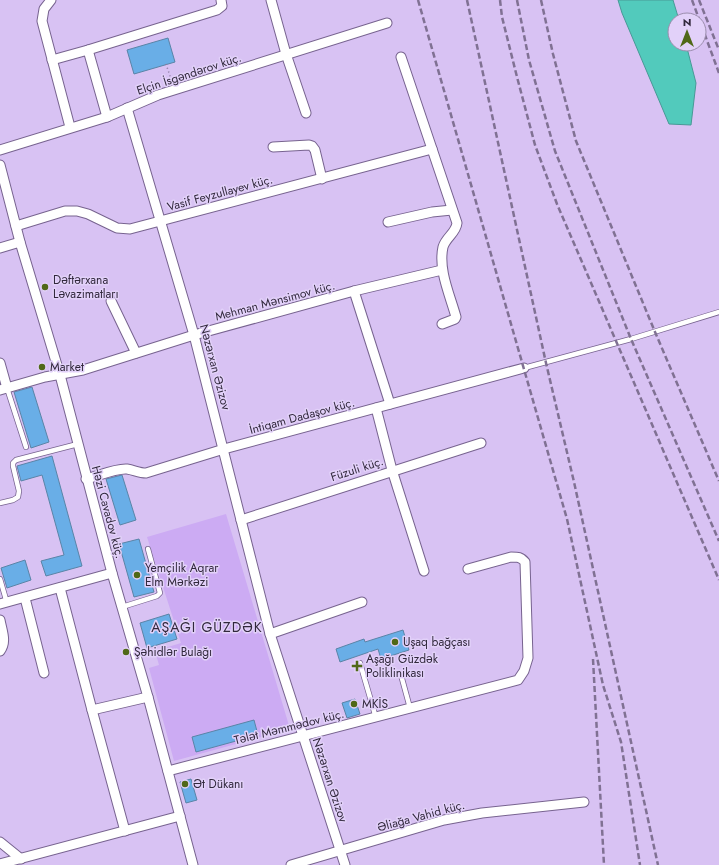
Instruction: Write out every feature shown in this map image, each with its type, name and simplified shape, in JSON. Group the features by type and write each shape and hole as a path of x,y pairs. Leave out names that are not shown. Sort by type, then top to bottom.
{"street":[{"path":"51,0 44,9 42,21 70,127"},
{"path":"52,60 217,10 222,6 221,0"},
{"path":"271,0 286,54 306,113"},
{"name":"Elçin İsgəndərov küç.","path":"0,150 35,140 70,127 107,117 146,99 387,23"},
{"path":"88,50 107,117"},
{"path":"401,57 457,223 456,228 447,239 444,246 442,270 456,316 454,319 442,324"},
{"name":"Nəzərxan Əzizov","path":"127,108 194,335 270,634 345,865"},
{"path":"273,147 312,146 315,150 322,179"},
{"name":"Vasif Feyzullayev küç.","path":"16,226 64,212 77,211 88,214 118,228 130,229 432,149"},
{"name":"Həzi Cavadov küç.","path":"0,165 20,242 60,375 86,479 148,697 193,865"},
{"path":"388,222 432,212 452,210"},
{"path":"0,248 20,242"},
{"name":"Mehman Mənsimov küç.","path":"4,389 45,377 83,370 194,335 442,270"},
{"path":"354,292 390,404"},
{"path":"111,301 136,353"},
{"path":"0,362 4,389"},
{"name":"İntiqam Dadaşov küç.","path":"86,479 128,469 146,473 224,449 524,368"},
{"path":"376,408 392,470 424,571"},
{"name":"Füzuli küç.","path":"241,520 481,442"},
{"name":"Tələt Məmmədov küç.","path":"168,771 518,680 524,671 528,658 525,562 523,558 512,557 468,569"},
{"path":"4,604 112,573"},
{"path":"60,588 125,831"},
{"path":"25,598 44,673"},
{"path":"270,634 362,602"},
{"path":"0,620 4,642 4,647 0,651"},
{"path":"92,710 148,697"},
{"name":"Əliağa Vahid küç.","path":"290,865 444,820 482,813 584,802"},
{"path":"0,864 180,816"},
{"path":"0,842 21,859"}],"lane":[{"path":"524,368 617,343 719,312"},
{"path":"4,389 26,447"},
{"path":"0,503 13,500 18,497 19,491 13,466 16,460 78,444"},
{"path":"122,607 157,596 160,593 148,549"},
{"path":"0,579 4,604"},
{"path":"360,663 376,718"},
{"path":"401,674 410,708"}],"path":[{"path":"166,64 175,90"}],"shaded area":[{"path":"618,0 673,0 677,12 667,12 667,52 688,52 696,83 691,125 669,124 622,13"},
{"path":"226,514 290,729 174,761 149,668 159,665 155,651 181,643 147,537"}],"building":[{"path":"168,38 175,62 134,74 127,50"},
{"path":"32,387 49,442 31,448 14,392"},
{"path":"52,456 82,566 46,576 41,561 64,555 42,475 21,481 17,466"},
{"path":"122,475 136,520 120,525 106,479"},
{"path":"139,539 154,592 134,597 119,544"},
{"path":"25,560 31,580 7,588 1,568"},
{"path":"169,614 177,639 147,648 140,623"},
{"path":"403,630 409,650 381,659 378,649 340,662 336,649 364,639 365,642"},
{"path":"355,699 360,714 347,718 342,703"},
{"path":"254,720 258,735 196,752 192,737"},
{"path":"191,779 197,800 186,803 180,782"}],"railway":[{"path":"418,0 567,519 603,685 621,742 640,865"},
{"path":"467,0 658,865"},
{"path":"500,0 502,17 535,145 557,204 719,580"},
{"path":"517,0 529,60 555,151 631,339 719,541"},
{"path":"541,0 553,54 576,141 655,332 719,481"},
{"path":"692,0 719,73"},
{"path":"699,0 719,50"},
{"path":"593,659 604,865"}],"place":[{"name":"Dəftərxana Ləvazimatları","path":"45,287"},
{"name":"Market","path":"42,367"},
{"name":"Yemçilik Aqrar Elm Mərkəzi","path":"137,575"},
{"name":"Uşaq bağçası","path":"395,642"},
{"name":"Şəhidlər Bulağı","path":"126,652"},
{"name":"Aşağı Güzdək Poliklinikası","path":"357,666"},
{"name":"MKİS","path":"354,704"},
{"name":"Ət Dükanı","path":"185,784"}],"district":[{"name":"AŞAĞI GÜZDƏK","path":"207,627"}]}
